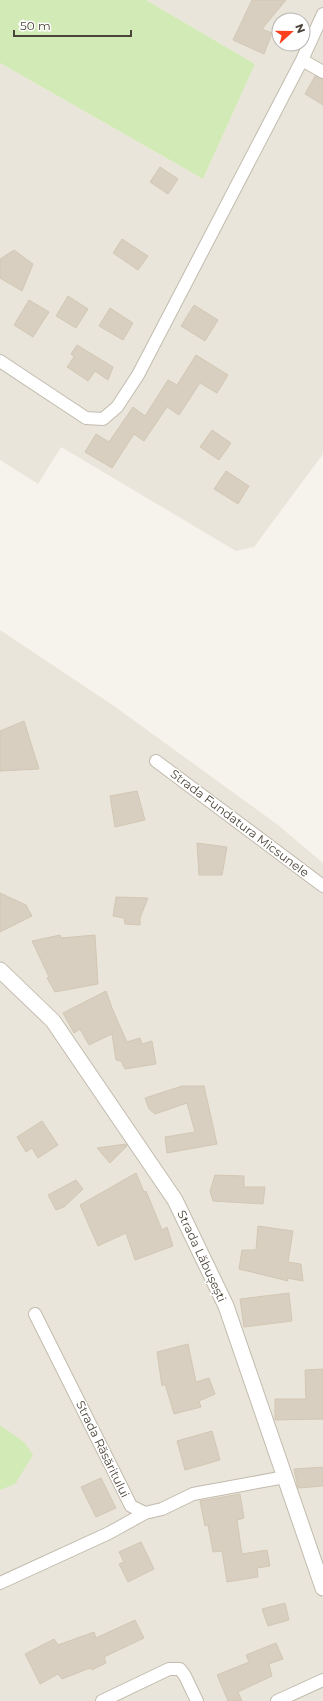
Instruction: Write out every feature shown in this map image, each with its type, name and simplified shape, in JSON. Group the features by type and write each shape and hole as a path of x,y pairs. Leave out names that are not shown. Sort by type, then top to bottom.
{"street":[{"path":"0,361 86,418 103,419 117,407 138,375 302,60 323,14"},
{"path":"302,60 323,72"},
{"name":"Strada Fundatura Micsunele","path":"156,761 323,886"},
{"name":"Strada Lăbușești","path":"0,970 53,1021 176,1200 226,1306 323,1588"},
{"name":"Strada Răsăritului","path":"36,1314 131,1506 145,1513"},
{"path":"0,1583 110,1533 145,1513 162,1509 193,1494 285,1477"},
{"path":"102,1701 169,1669 180,1669 197,1701"},
{"path":"277,1701 323,1680"}],"shaded area":[{"path":"146,0 323,0 323,454 254,547 236,551 61,447 38,484 0,460 0,63 203,179 255,64"},
{"path":"0,630 114,706 278,825 323,863 323,1701 0,1701"}],"green space":[{"path":"0,0 146,0 255,64 203,179 0,63"},
{"path":"0,1425 24,1442 33,1455 15,1484 0,1490"}],"building":[{"path":"252,0 286,0 276,12 271,12 271,18 262,29 271,33 264,54 233,40"},
{"path":"315,76 323,79 323,105 305,94"},
{"path":"160,167 178,179 168,194 150,182"},
{"path":"122,239 148,256 138,270 113,253"},
{"path":"14,250 33,264 22,291 0,278 0,259"},
{"path":"68,296 88,309 76,328 56,316"},
{"path":"29,300 49,312 33,337 14,325"},
{"path":"194,305 218,320 205,341 181,326"},
{"path":"110,308 133,323 123,340 99,326"},
{"path":"77,345 113,367 108,380 95,371 88,381 67,367 74,357 71,354"},
{"path":"196,355 228,375 217,393 200,383 179,415 167,407 144,441 134,434 112,468 85,452 96,434 109,442 133,407 145,416 168,380 177,385"},
{"path":"212,430 231,443 219,460 200,447"},
{"path":"226,471 249,486 238,504 214,489"},
{"path":"24,721 39,769 0,771 0,731"},
{"path":"137,791 145,820 115,827 110,796"},
{"path":"197,843 227,847 222,875 199,875"},
{"path":"0,893 26,905 32,916 0,932"},
{"path":"116,897 148,898 140,918 140,925 125,924 124,918 113,916"},
{"path":"60,935 61,938 95,935 98,984 55,992 47,978 49,977 32,941"},
{"path":"106,991 127,1042 140,1038 142,1044 152,1041 156,1064 125,1069 121,1061 116,1060 112,1034 89,1045 80,1029 74,1033 63,1013"},
{"path":"182,1086 204,1086 217,1144 167,1153 165,1137 195,1132 187,1103 155,1114 149,1109 145,1098"},
{"path":"42,1121 58,1145 38,1158 32,1148 26,1152 17,1137"},
{"path":"126,1144 127,1146 110,1163 97,1148"},
{"path":"136,1173 144,1192 146,1191 162,1230 167,1227 173,1246 135,1260 126,1233 98,1246 80,1205"},
{"path":"215,1175 244,1176 244,1187 265,1187 263,1204 213,1201 210,1191"},
{"path":"76,1180 83,1189 64,1207 56,1210 48,1195"},
{"path":"258,1226 293,1231 288,1262 301,1264 303,1281 287,1278 288,1281 239,1269 242,1250 256,1250"},
{"path":"289,1293 292,1321 244,1327 240,1299"},
{"path":"188,1344 196,1382 209,1378 215,1394 199,1401 201,1407 174,1414 165,1384 162,1386 157,1352"},
{"path":"323,1369 323,1419 275,1420 275,1399 306,1399 305,1370"},
{"path":"212,1431 220,1460 185,1470 177,1441"},
{"path":"323,1467 323,1486 298,1488 294,1469"},
{"path":"101,1478 116,1508 96,1517 81,1487"},
{"path":"240,1494 244,1518 237,1520 242,1554 267,1550 270,1566 257,1568 258,1577 227,1582 222,1551 213,1552 208,1525 205,1526 200,1501"},
{"path":"141,1542 154,1569 128,1582 119,1564 124,1562 119,1552"},
{"path":"285,1603 289,1620 268,1626 262,1609"},
{"path":"135,1620 144,1638 104,1657 106,1663 92,1670 90,1668 62,1679 58,1674 40,1684 25,1654 54,1639 58,1645 94,1632 96,1638"},
{"path":"276,1643 283,1659 269,1664 272,1676 238,1692 242,1701 228,1701 217,1675 249,1662 246,1655"}]}
